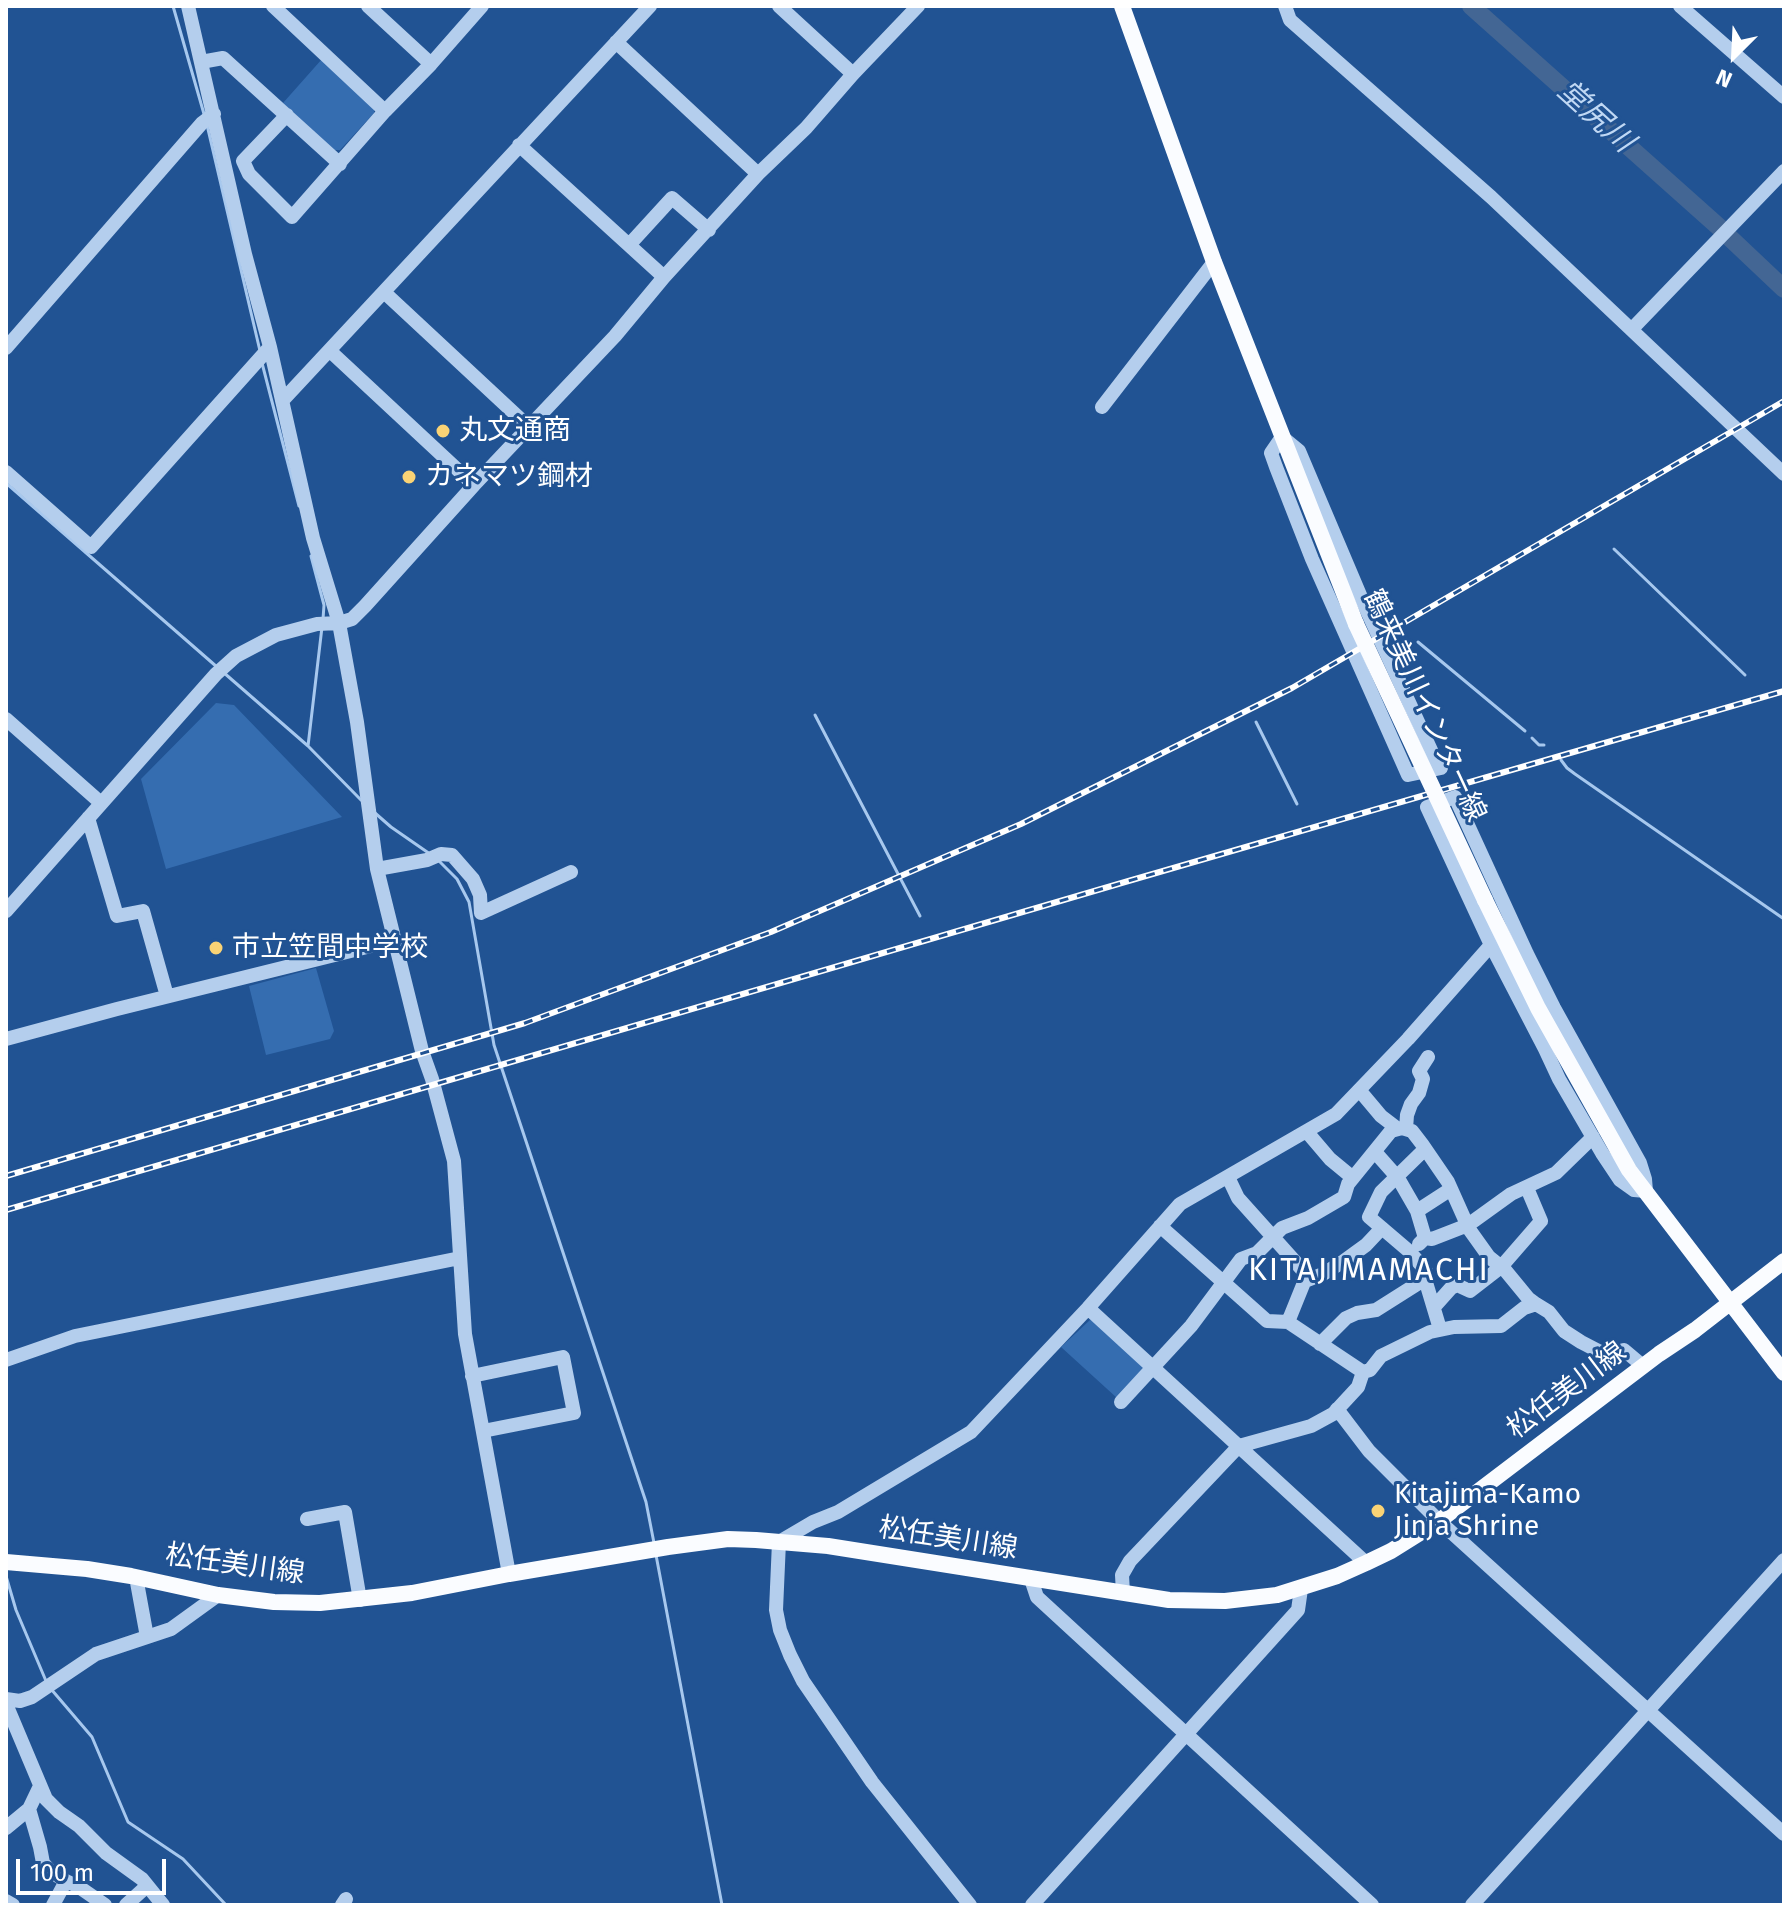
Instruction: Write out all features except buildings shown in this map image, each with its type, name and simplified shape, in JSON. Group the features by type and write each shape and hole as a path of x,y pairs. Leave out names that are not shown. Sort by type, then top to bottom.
{"main road":[{"name":"鶴来美川インター線","path":"1122,6 1214,262 1356,624 1485,900 1538,1008 1629,1170 1784,1373"},
{"name":"松任美川線","path":"6,1562 87,1569 218,1595 274,1602 320,1603 412,1593 655,1549 728,1539 828,1546 1169,1600 1225,1601 1277,1595 1301,1589 1366,1563 1439,1521 1784,1261"}],"street":[{"path":"188,6 201,62 209,119 245,254 263,354 282,401 313,538 328,623 357,722 377,869 422,1051 454,1161 465,1334 509,1574"},
{"path":"273,6 385,111"},
{"path":"368,6 431,64"},
{"path":"282,401 650,6"},
{"path":"779,6 853,74"},
{"path":"6,911 220,670 236,656 276,635 352,619 615,336 758,174 806,128 918,6"},
{"path":"1285,6 1290,20 1491,197 1784,474"},
{"path":"1680,6 1784,97"},
{"path":"287,115 243,161 249,174 292,217 385,111 431,64 477,8"},
{"path":"616,42 758,174"},
{"path":"201,62 223,58 340,164"},
{"path":"6,348 209,119"},
{"path":"519,145 664,277"},
{"path":"1632,329 1784,171"},
{"path":"629,245 672,198 709,230"},
{"path":"1102,407 1214,262"},
{"path":"385,293 529,427"},
{"path":"330,351 474,485"},
{"path":"6,472 91,547 263,354"},
{"path":"1282,437 1299,451 1363,602 1441,768 1408,775 1312,559 1276,467 1271,453 1282,437"},
{"path":"6,719 101,803"},
{"path":"1455,797 1554,1008 1640,1163 1646,1191 1634,1190 1620,1180 1559,1079 1491,945 1427,807 1455,797"},
{"path":"88,818 117,916 143,911 167,996"},
{"path":"377,869 452,855 473,879 480,895 481,913 571,872"},
{"path":"6,1039 395,940"},
{"path":"970,1905 872,1782 803,1681 780,1630 776,1610 779,1542 813,1522 838,1512 971,1432 1088,1308 1180,1204 1336,1114 1491,945"},
{"path":"1402,1129 1411,1104 1419,1093 1423,1079 1419,1071 1428,1057"},
{"path":"1360,1091 1381,1116 1402,1129 1412,1131 1451,1189 1468,1225 1489,1257 1528,1298 1549,1312 1564,1331 1581,1342 1606,1355 1624,1350 1643,1366"},
{"path":"1121,1402 1191,1326 1241,1259 1257,1253 1282,1228 1308,1218 1344,1197 1348,1184 1391,1131 1402,1129"},
{"path":"1307,1132 1330,1159 1353,1178"},
{"path":"1425,1238 1432,1239 1468,1225 1511,1194 1556,1173 1593,1137"},
{"path":"1425,1149 1381,1192 1369,1217 1410,1252 1426,1271 1425,1279 1440,1329"},
{"path":"1375,1152 1398,1178 1417,1211 1425,1238"},
{"path":"1228,1177 1238,1198 1307,1275 1288,1322"},
{"path":"1434,1307 1451,1288 1457,1285 1470,1291 1501,1267 1541,1221 1527,1188"},
{"path":"1417,1211 1451,1189"},
{"path":"1160,1226 1267,1321 1288,1322 1363,1372 1370,1370 1381,1356 1430,1332 1501,1326 1524,1308 1536,1304"},
{"path":"1305,1281 1344,1261 1382,1228"},
{"path":"1410,1252 1425,1238"},
{"path":"6,1360 75,1336 460,1258"},
{"path":"1320,1344 1346,1318 1376,1310 1425,1279"},
{"path":"1088,1308 1366,1563"},
{"path":"472,1376 563,1357 574,1413 483,1431"},
{"path":"1123,1593 1122,1575 1130,1561 1239,1446 1311,1426 1333,1414 1358,1387 1363,1372"},
{"path":"1337,1409 1369,1451 1439,1521 1784,1834"},
{"path":"307,1519 345,1512 360,1600"},
{"path":"1472,1905 1784,1560"},
{"path":"136,1577 147,1637"},
{"path":"1031,1579 1037,1597 1372,1905"},
{"path":"1032,1905 1298,1610 1301,1589"},
{"path":"163,1905 142,1879 106,1853 46,1799 6,1702 32,1697 96,1654 171,1629 218,1595"},
{"path":"6,1828 29,1809 40,1786"},
{"path":"29,1809 43,1863 51,1872 105,1905"},
{"path":"53,1905 66,1881"},
{"path":"126,1905 147,1886"},
{"path":"6,1901 13,1905"}],"shaded area":[{"path":"322,59 374,106 374,113 340,150 334,150 283,103"},
{"path":"216,703 234,705 342,817 166,869 141,779"},
{"path":"316,968 334,1031 330,1039 266,1055 249,986"},
{"path":"1090,1320 1144,1370 1117,1398 1061,1347"}],"waterway":[{"path":"173,6 204,114"},
{"name":"堂尻川","path":"1471,6 1720,228"},
{"path":"207,125 260,351"},
{"name":"堂尻川","path":"1728,236 1784,289"},
{"path":"262,363 299,506"},
{"path":"6,483 217,667"},
{"path":"1614,549 1745,675"},
{"path":"311,556 324,605 323,619"},
{"path":"308,746 322,627"},
{"path":"1418,642 1525,731"},
{"path":"223,672 308,746 361,800"},
{"path":"815,715 920,916"},
{"path":"1256,722 1297,804"},
{"path":"1532,738 1539,745 1544,745"},
{"path":"1561,760 1575,774 1784,919"},
{"path":"375,813 430,854"},
{"path":"439,861 457,879 469,902 494,1045 646,1502 654,1543"},
{"path":"656,1555 722,1905"},
{"path":"6,1576 16,1610 46,1681"},
{"path":"51,1689 92,1737 128,1822 183,1859 226,1905"}],"railway":[{"path":"6,1176 525,1023 771,932 1021,824 1292,688 1784,401"},
{"path":"6,1210 1784,691"}],"place":[{"name":"丸文通商","path":"443,431"},
{"name":"カネマツ鋼材","path":"409,477"},
{"name":"市立笠間中学校","path":"216,948"},
{"name":"Kitajima-Kamo Jinja Shrine","path":"1378,1511"}],"district":[{"name":"KITAJIMAMACHI","path":"1369,1271"}]}
